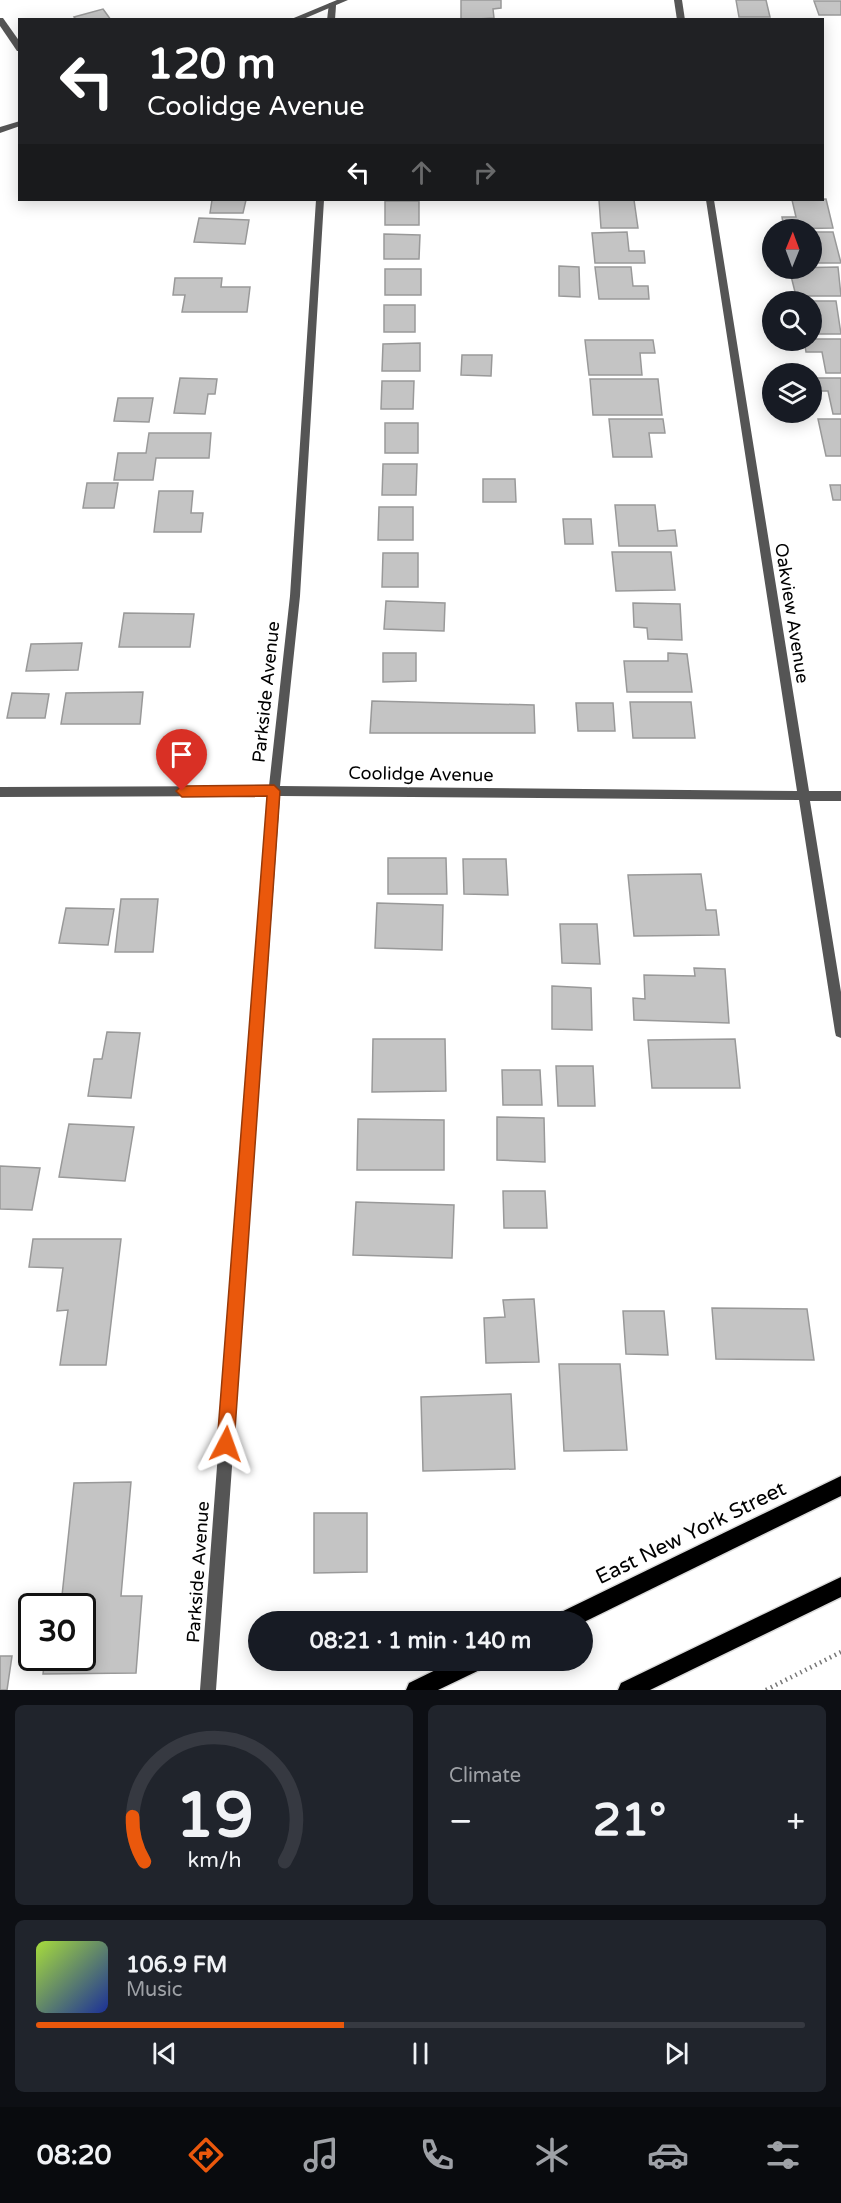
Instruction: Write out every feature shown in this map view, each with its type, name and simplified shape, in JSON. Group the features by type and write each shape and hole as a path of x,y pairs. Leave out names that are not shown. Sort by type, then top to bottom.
{"main road":[{"name":"East New York Street","path":"585,1611 841,1486"},
{"path":"628,1690 841,1587"},
{"path":"416,1690 456,1671"}],"street":[{"path":"297,18 344,0"},
{"path":"678,0 681,18"},
{"path":"331,18 332,5"},
{"path":"0,20 18,46"},
{"path":"0,130 18,124"},
{"name":"Parkside Avenue","path":"208,1690 274,791 295,596 320,201"},
{"name":"Oakview Avenue","path":"710,201 841,1032"},
{"name":"Coolidge Avenue","path":"0,792 274,791 841,796"}],"path":[{"path":"766,1690 841,1652"}],"building":[{"path":"461,0 501,0 501,8 493,9 494,18 461,18"},
{"path":"736,0 766,0 770,17 739,17"},
{"path":"814,1 841,1 841,15 819,15"},
{"path":"103,9 110,18 75,18"},
{"path":"826,199 833,228 822,228 822,219 782,219 782,217 796,217 792,201 824,201"},
{"path":"212,201 246,201 243,213 210,213"},
{"path":"385,201 419,201 419,225 385,225"},
{"path":"599,201 634,201 638,228 601,228"},
{"path":"199,218 249,220 245,244 194,242"},
{"path":"627,232 629,251 644,251 645,263 595,263 592,233"},
{"path":"822,232 833,232 841,263 822,263"},
{"path":"384,234 420,235 419,259 384,259"},
{"path":"559,266 579,267 580,297 559,296"},
{"path":"595,267 631,267 633,286 648,286 649,299 599,299"},
{"path":"822,267 838,267 841,296 822,296 822,291 795,291 792,279 822,279"},
{"path":"385,269 421,269 421,295 385,295"},
{"path":"175,278 222,278 221,287 250,287 247,312 182,312 185,295 173,295"},
{"path":"822,301 836,301 841,334 822,334"},
{"path":"384,305 415,305 415,332 384,332"},
{"path":"822,339 841,339 841,373 826,373 822,352 806,352 822,351"},
{"path":"585,340 653,340 655,353 640,353 642,375 589,375"},
{"path":"420,343 420,371 382,371 383,344"},
{"path":"462,355 492,355 491,376 461,375"},
{"path":"180,378 217,379 215,394 208,394 205,414 174,413"},
{"path":"822,378 841,378 841,414 833,414 828,391 822,391"},
{"path":"590,379 658,379 662,415 593,415"},
{"path":"382,381 414,381 413,409 381,409"},
{"path":"118,398 153,398 149,422 114,421"},
{"path":"609,419 663,419 665,433 649,433 652,457 613,457"},
{"path":"822,419 841,419 841,456 826,456 819,423 822,423"},
{"path":"385,423 418,423 418,453 385,453"},
{"path":"149,433 211,433 209,458 156,458 153,480 114,480 118,453 146,453"},
{"path":"383,464 417,464 416,495 382,495"},
{"path":"483,479 515,479 516,502 483,502"},
{"path":"87,483 118,483 114,508 83,508"},
{"path":"830,485 841,485 841,500 833,500"},
{"path":"159,491 193,491 191,513 203,513 201,532 154,532"},
{"path":"615,505 655,505 658,531 675,530 677,546 619,546"},
{"path":"379,507 413,507 413,540 378,540"},
{"path":"563,519 591,519 593,544 565,544"},
{"path":"612,552 671,552 675,590 616,591"},
{"path":"383,553 418,553 418,587 382,587"},
{"path":"386,601 445,603 444,631 384,629"},
{"path":"633,603 680,604 682,640 648,639 647,628 634,627"},
{"path":"124,613 194,614 190,647 119,647"},
{"path":"82,643 78,670 26,671 31,644"},
{"path":"383,653 416,653 416,681 383,682"},
{"path":"668,653 687,654 692,692 627,692 624,661 668,661"},
{"path":"143,692 140,724 61,724 66,693"},
{"path":"12,693 49,694 45,718 7,718"},
{"path":"372,701 534,705 535,733 370,733"},
{"path":"630,702 691,702 695,738 633,738"},
{"path":"576,703 613,703 615,731 578,731"},
{"path":"388,858 446,858 447,894 388,894"},
{"path":"463,859 506,859 508,895 464,894"},
{"path":"701,874 706,910 716,910 719,935 634,936 628,875"},
{"path":"121,899 158,899 153,952 115,952"},
{"path":"377,903 443,905 442,950 375,948"},
{"path":"66,908 114,909 108,945 59,943"},
{"path":"560,924 597,924 600,964 562,963"},
{"path":"694,968 725,969 729,1023 634,1020 633,998 645,999 644,975 695,976"},
{"path":"552,986 591,988 592,1030 552,1029"},
{"path":"107,1032 140,1033 131,1098 88,1096 94,1059 102,1059"},
{"path":"373,1039 445,1039 446,1091 372,1092"},
{"path":"735,1039 740,1088 652,1088 648,1040"},
{"path":"556,1066 593,1066 595,1106 558,1106"},
{"path":"502,1070 540,1070 542,1105 503,1105"},
{"path":"497,1117 544,1118 545,1162 497,1160"},
{"path":"358,1119 444,1120 444,1170 357,1170"},
{"path":"69,1124 134,1127 125,1181 59,1177"},
{"path":"0,1166 40,1168 32,1210 0,1209"},
{"path":"503,1191 545,1191 547,1228 504,1228"},
{"path":"356,1202 454,1205 452,1258 353,1255"},
{"path":"33,1239 121,1239 106,1365 60,1365 68,1310 57,1311 63,1268 29,1267"},
{"path":"534,1299 539,1362 486,1363 484,1318 505,1317 503,1300"},
{"path":"712,1308 807,1309 814,1360 716,1359"},
{"path":"623,1311 664,1311 668,1355 626,1354"},
{"path":"559,1364 620,1364 627,1450 564,1451"},
{"path":"511,1394 515,1469 423,1471 421,1397"},
{"path":"131,1482 121,1596 142,1596 136,1673 43,1674 43,1671 96,1671 96,1593 62,1593 74,1483"},
{"path":"314,1513 367,1513 367,1572 314,1573"},
{"path":"0,1656 12,1656 7,1690 0,1690"}],"route":[{"path":"182,791 274,791 226,1444"}]}
